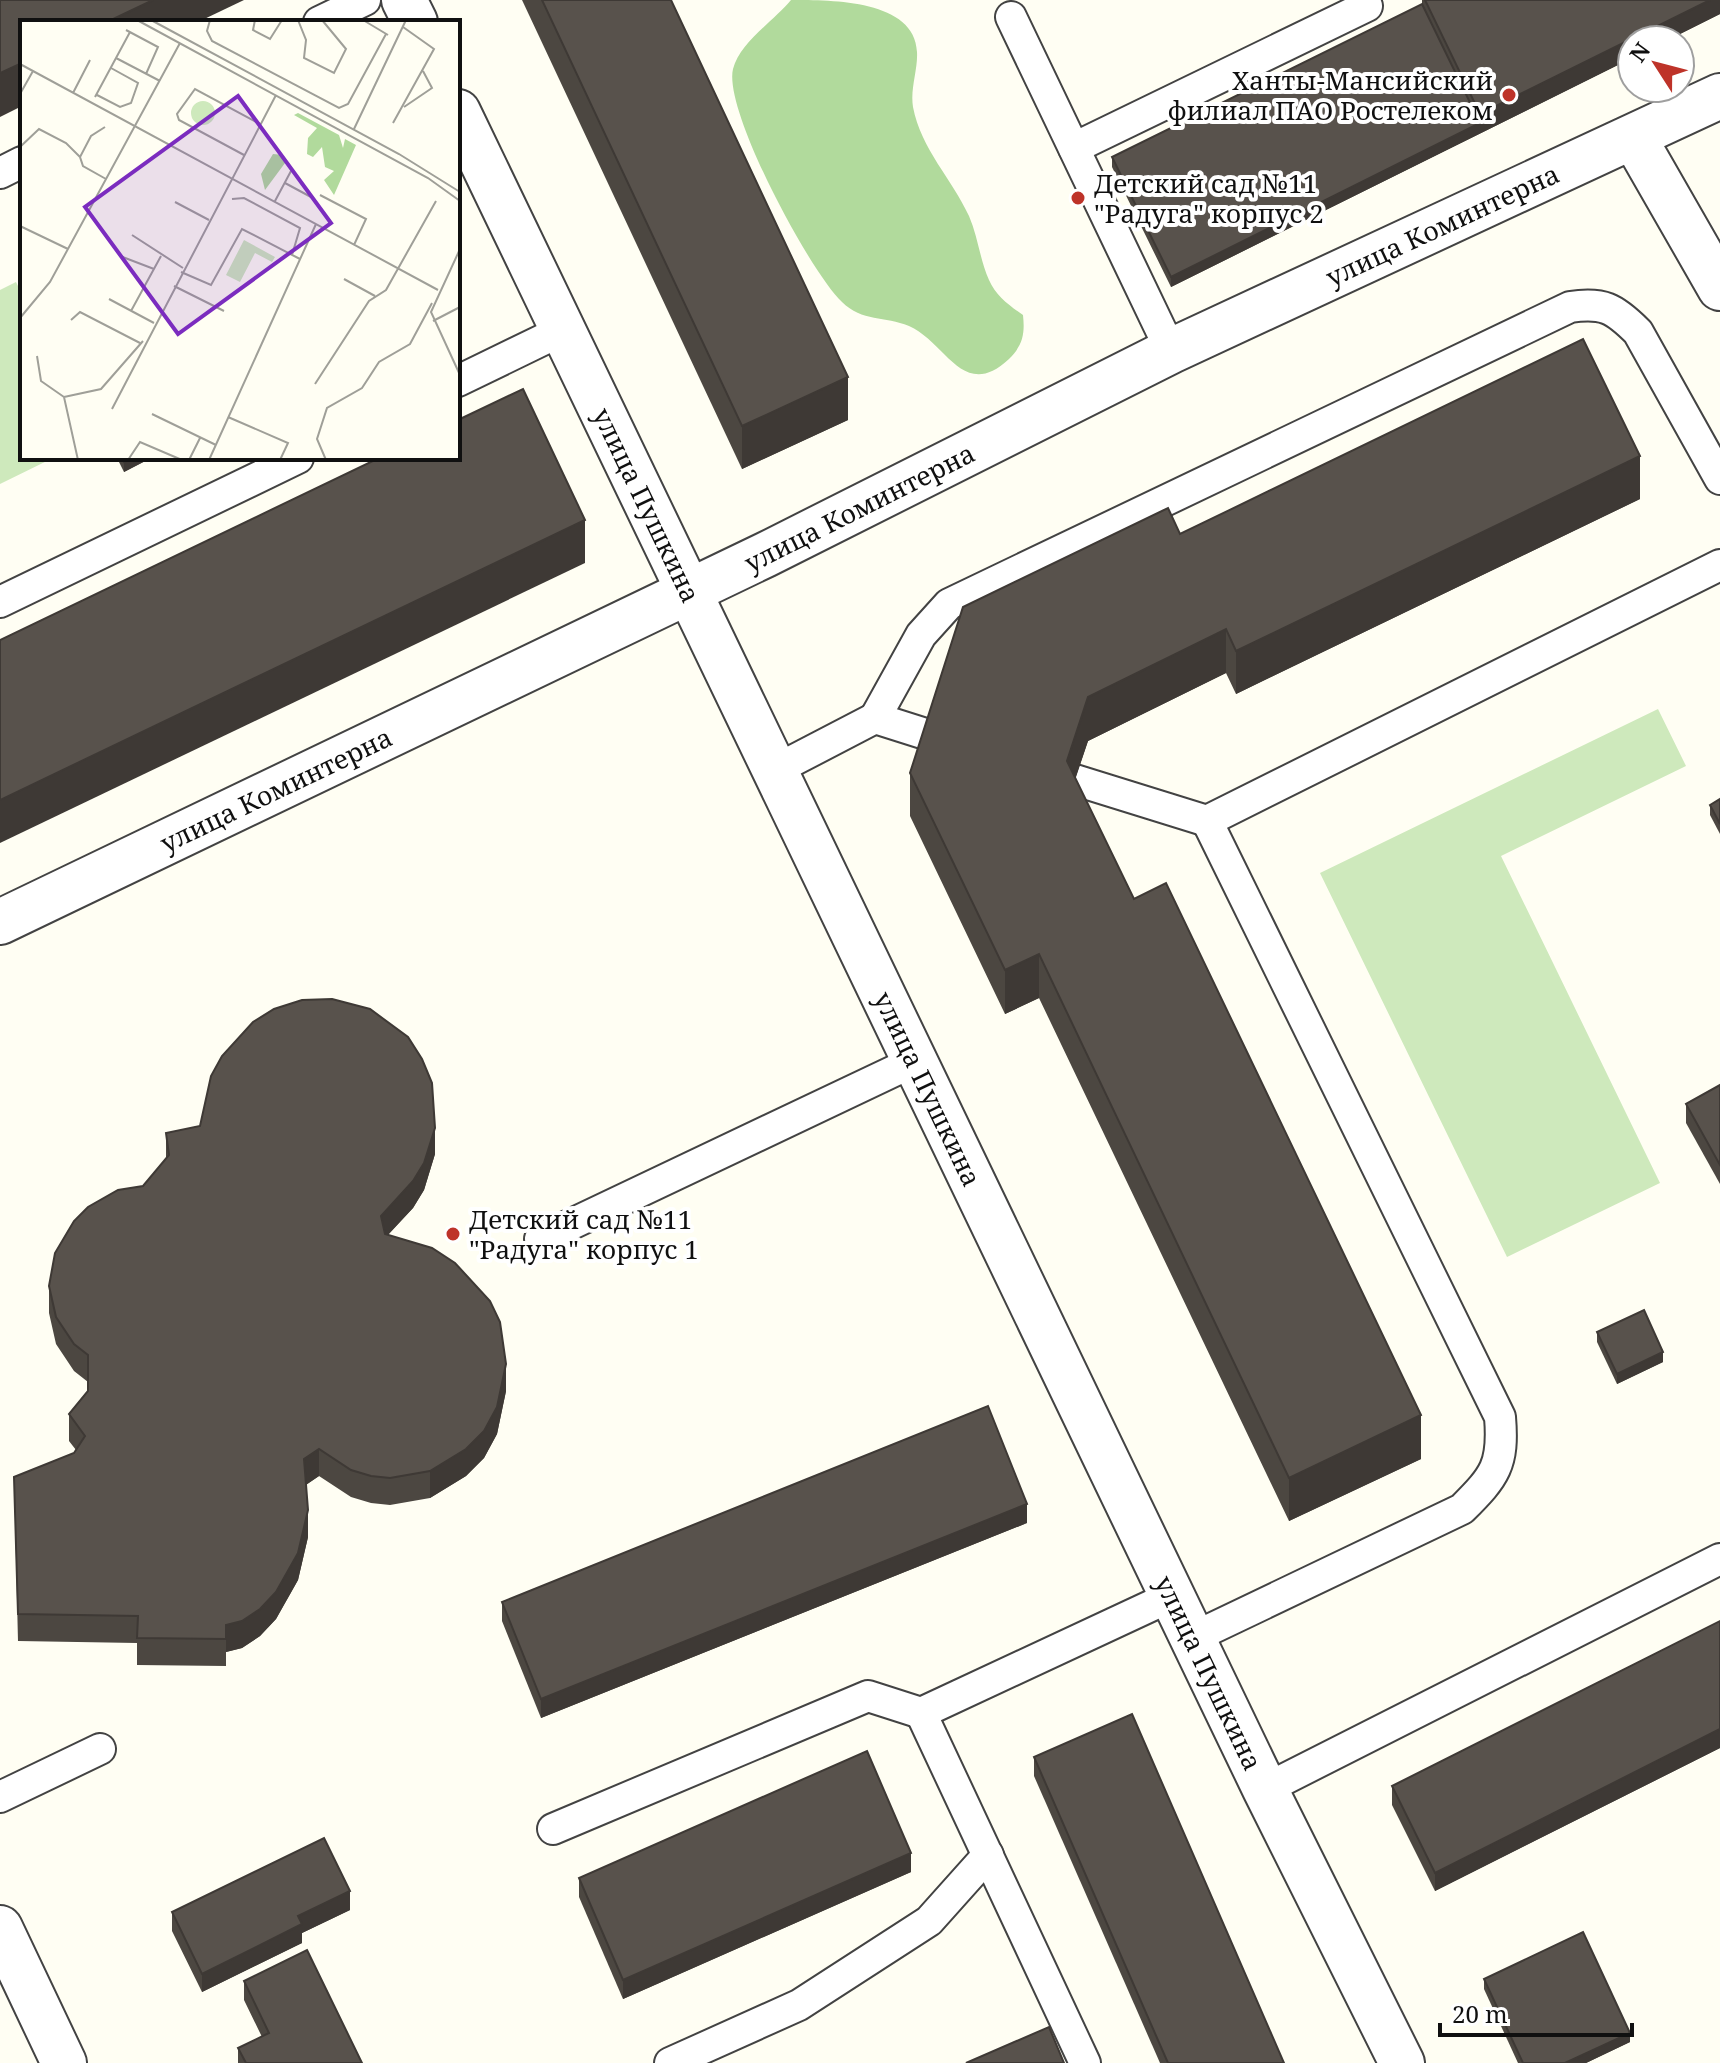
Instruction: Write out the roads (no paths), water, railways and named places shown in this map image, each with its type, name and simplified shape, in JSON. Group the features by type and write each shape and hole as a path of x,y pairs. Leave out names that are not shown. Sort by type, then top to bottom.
{"street":[{"path":"404,0 414,20"},
{"name":"улица Коминтерна","path":"0,922 689,592 1171,351 1720,96"},
{"name":"улица Пушкина","path":"460,116 1265,1789 1402,2063"},
{"path":"1634,138 1720,288"},
{"path":"0,1928 64,2063"}],"lane":[{"path":"323,20 365,0"},
{"path":"1074,148 1367,6"},
{"path":"1011,17 1171,351"},
{"path":"0,173 20,163"},
{"path":"775,770 875,718 921,635 949,604 1570,307 1595,303 1621,315 1638,332 1720,479"},
{"path":"460,380 563,330"},
{"path":"0,602 294,460"},
{"path":"1075,780 1207,821 1720,565"},
{"path":"875,718 935,737"},
{"path":"1192,1638 1462,1509 1488,1483 1502,1450 1500,1417 1207,821"},
{"path":"540,1239 915,1061"},
{"path":"1265,1789 1720,1559"},
{"path":"553,1829 868,1696 921,1713 1172,1596"},
{"path":"921,1713 1085,2063"},
{"path":"0,1797 100,1749"},
{"path":"670,2063 799,2005 929,1921 988,1855"}],"place":[{"name":"Ханты-Мансийский филиал ПАО Ростелеком","path":"1509,95"},
{"name":"Детский сад №11 \"Радуга\" корпус 2","path":"1078,198"},
{"name":"Детский сад №11 \"Радуга\" корпус 1","path":"453,1234"}]}
